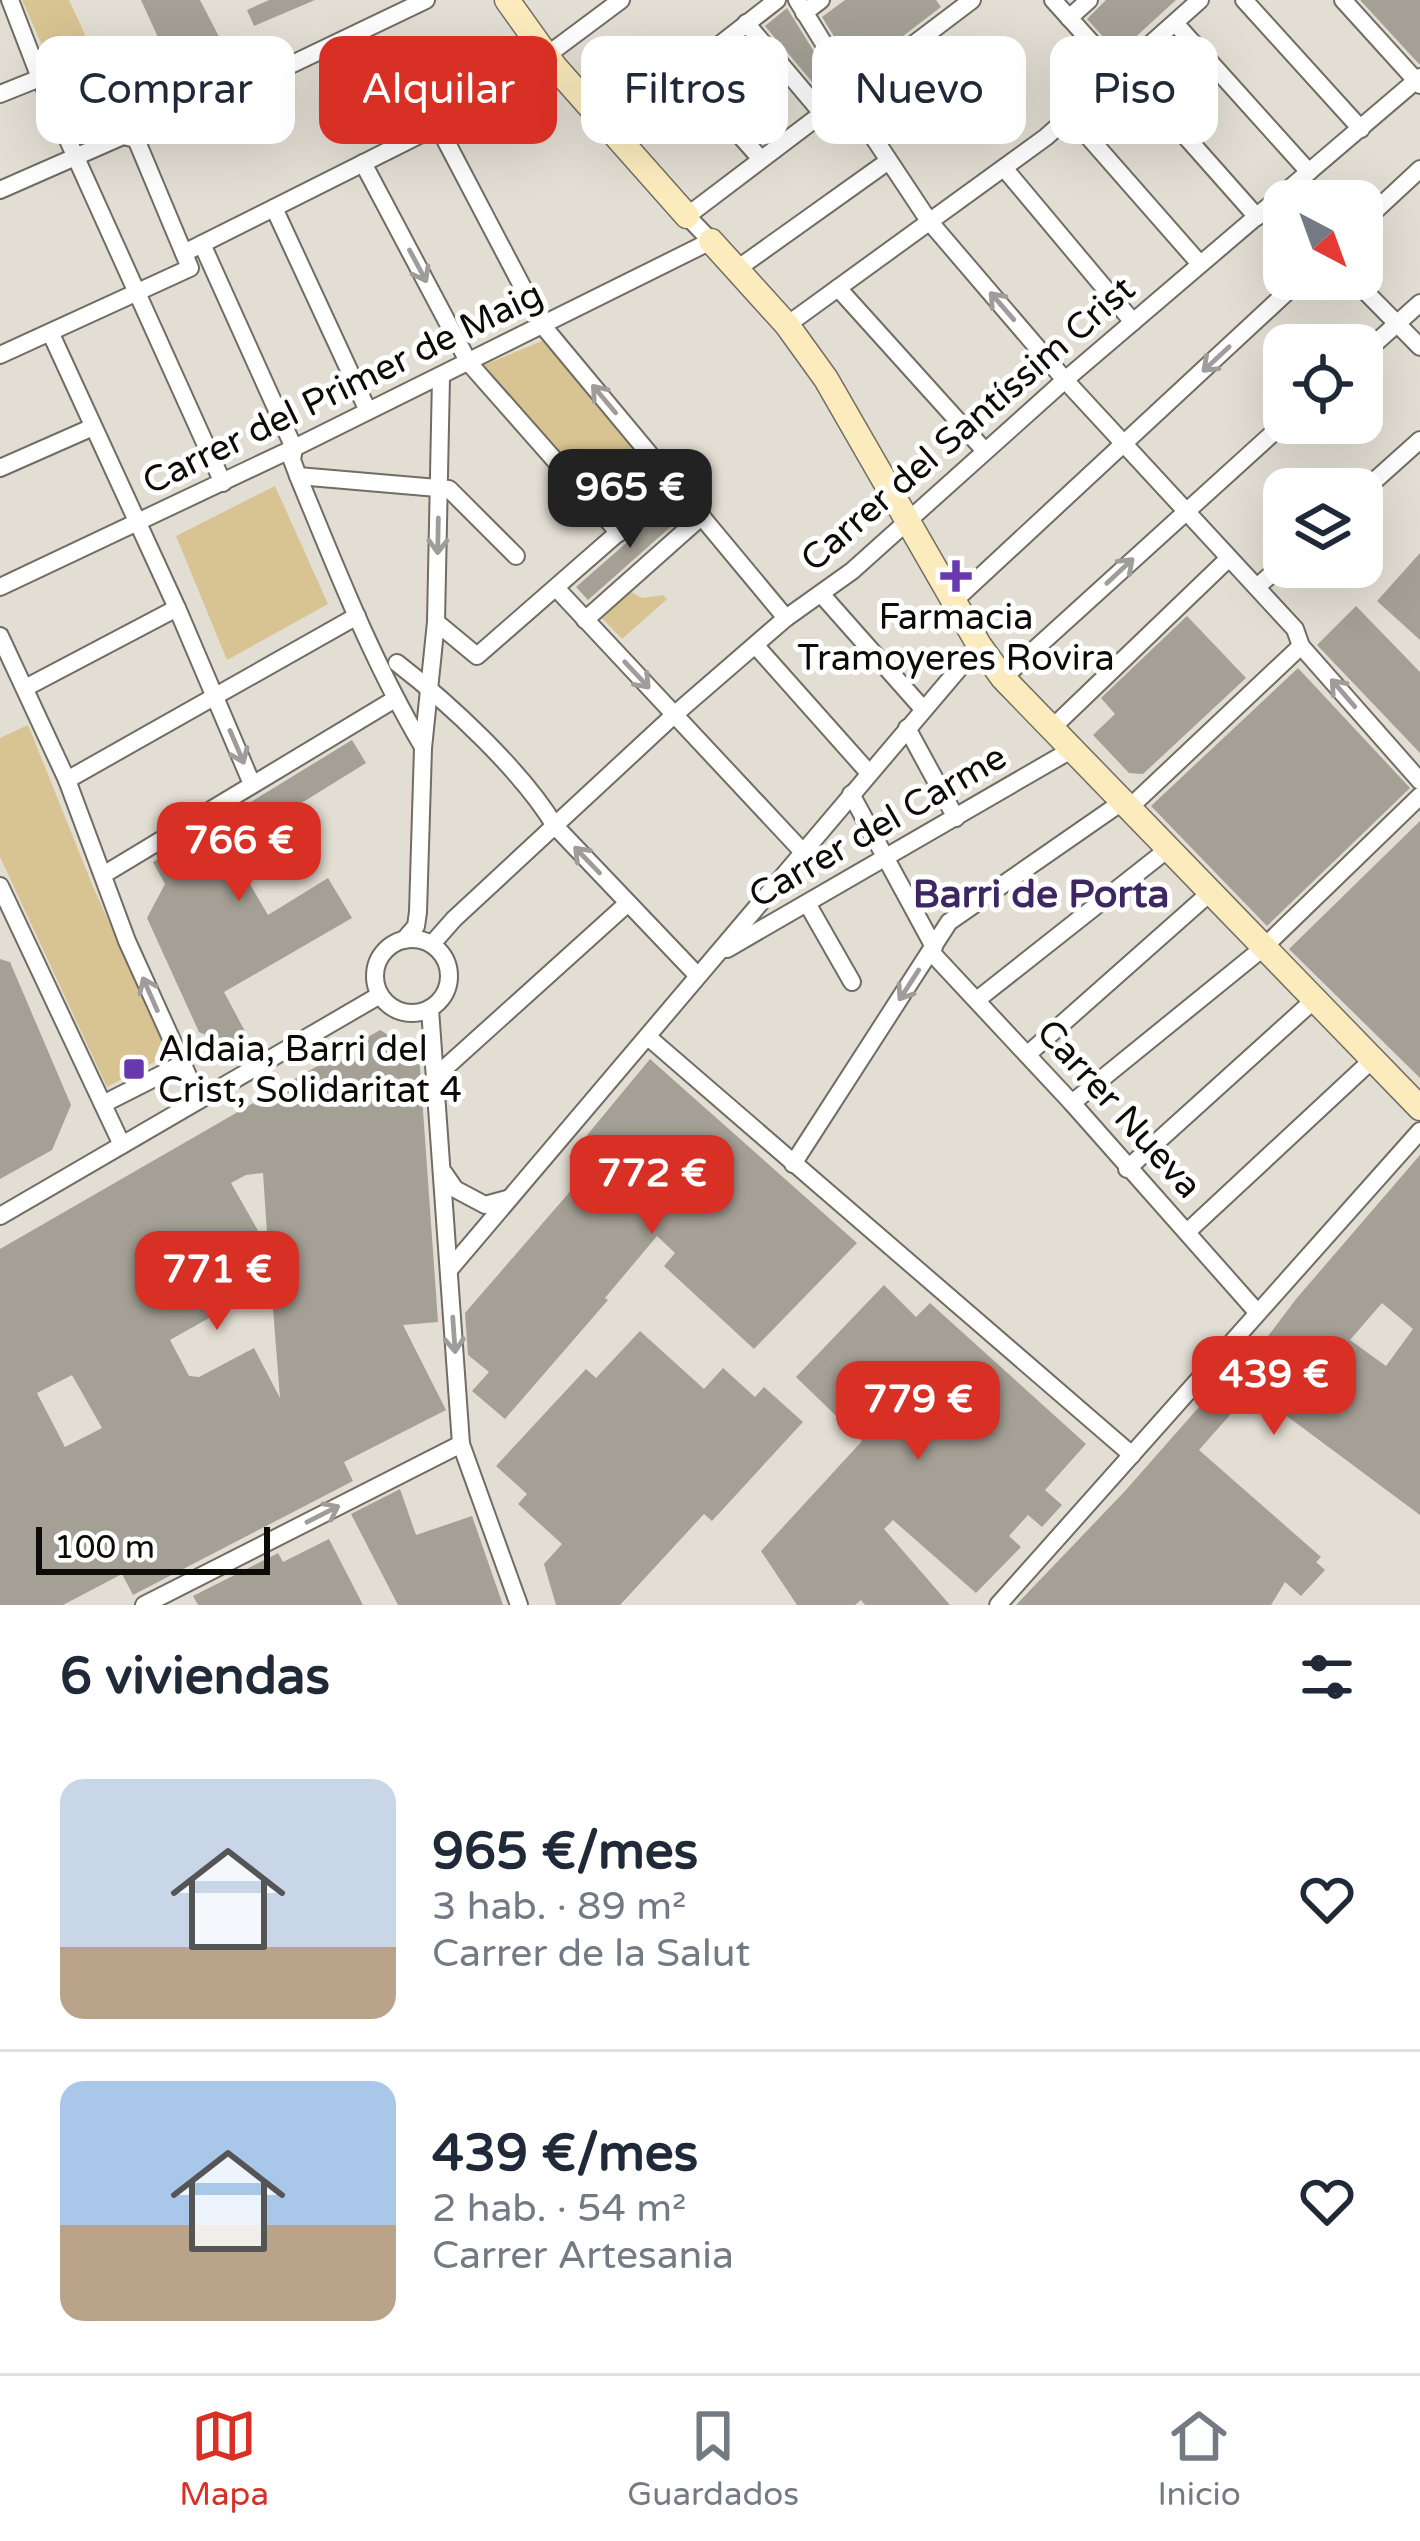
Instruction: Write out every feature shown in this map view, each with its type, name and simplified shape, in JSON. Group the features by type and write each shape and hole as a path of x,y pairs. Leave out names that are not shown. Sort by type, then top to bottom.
{"street":[{"path":"10,0 36,68"},
{"path":"295,63 426,0"},
{"path":"507,0 533,36"},
{"path":"557,56 622,0"},
{"path":"729,36 777,0"},
{"path":"819,36 800,7 821,0"},
{"path":"925,36 972,0"},
{"path":"1053,0 1087,36"},
{"path":"1069,18 1089,0"},
{"path":"1160,36 1200,0"},
{"path":"1244,0 1361,129"},
{"path":"1343,0 1418,81"},
{"path":"1175,22 1310,172"},
{"path":"746,23 812,101"},
{"path":"557,68 581,97"},
{"path":"0,94 36,80"},
{"name":"Carrer del Santíssim Crist","path":"1302,180 1418,81"},
{"path":"687,216 812,119"},
{"path":"787,325 1050,133"},
{"path":"73,144 223,483"},
{"path":"0,190 105,144"},
{"path":"0,355 190,268 138,144"},
{"path":"184,253 402,144"},
{"path":"447,144 543,326 786,619"},
{"path":"622,144 787,325 851,419 953,602 1003,678 1420,1108"},
{"path":"748,144 760,158"},
{"path":"876,144 929,221 1065,380 1295,629 1301,646 1420,781"},
{"path":"1095,144 1200,264"},
{"path":"1190,144 1257,217"},
{"path":"737,269 887,162"},
{"path":"363,163 469,363 619,533"},
{"path":"1004,168 1133,322"},
{"path":"1383,204 1420,170"},
{"path":"274,208 368,411"},
{"name":"Carrer del Santíssim Crist","path":"418,941 454,919 674,715 909,521 1065,380 1263,213"},
{"name":"Carrer del Primer de Maig","path":"0,587 441,377 711,241"},
{"path":"202,244 294,448 292,460 357,616 394,699 423,748"},
{"path":"838,288 985,452"},
{"path":"953,602 1278,300"},
{"path":"1372,300 1419,344"},
{"path":"1383,337 1420,304"},
{"path":"51,334 252,784"},
{"path":"418,941 423,748 436,622 441,377"},
{"path":"0,468 93,427"},
{"path":"1383,473 1420,440"},
{"path":"1003,678 1263,442"},
{"path":"298,476 439,485 458,495 516,556"},
{"path":"436,622 477,656 675,483"},
{"path":"585,620 702,516"},
{"path":"1051,729 1228,560"},
{"path":"1257,587 1263,582"},
{"path":"557,590 802,851"},
{"path":"822,595 923,709"},
{"path":"25,688 177,608"},
{"path":"67,780 357,616"},
{"path":"0,636 67,780 127,941 199,1100"},
{"path":"449,1270 979,645"},
{"path":"756,646 869,773"},
{"path":"793,1164 960,911 1125,806 1301,646"},
{"path":"397,663 434,649"},
{"path":"375,655 397,663 430,689 541,802 555,826 697,975"},
{"path":"103,875 394,699"},
{"path":"907,728 956,818"},
{"name":"Carrer del Carme","path":"715,955 1071,750"},
{"name":"Carrer Nueva","path":"851,794 932,949 1257,1312"},
{"path":"1072,1103 1264,948 1420,796"},
{"path":"977,999 1168,849"},
{"path":"0,886 7,917 122,1145"},
{"path":"1028,1054 1212,891"},
{"path":"766,894 782,920"},
{"path":"435,1077 628,903"},
{"path":"808,905 852,982"},
{"path":"418,941 446,958 450,977 444,996 430,1009 402,1012 380,995 375,979 378,962 388,948 418,941"},
{"path":"0,1216 380,995"},
{"path":"1126,1169 1313,1001"},
{"path":"430,1009 461,1444 519,1605"},
{"path":"648,1037 1132,1455"},
{"path":"1187,1232 1372,1060"},
{"path":"103,1104 182,1064"},
{"path":"998,1605 1420,1131"},
{"path":"442,1167 454,1189 469,1198 484,1204 512,1197"},
{"path":"144,1605 461,1444"}],"shaded area":[{"path":"22,0 69,0 86,36 38,36"},
{"path":"542,341 657,472 611,514 484,365"},
{"path":"275,486 328,604 227,660 176,536"},
{"path":"626,589 642,598 663,595 667,599 622,639 598,614"},
{"path":"28,725 94,889 169,1054 107,1087 0,857 0,738"}],"building":[{"path":"141,0 200,0 219,36 157,36"},
{"path":"269,0 315,0 254,26 247,10"},
{"path":"845,0 936,0 941,7 903,36 834,36 822,17"},
{"path":"1106,0 1176,0 1137,36 1102,36 1087,19"},
{"path":"1360,0 1420,0 1420,64 1419,64"},
{"path":"787,8 812,48 812,82 788,53 788,36 773,36 765,26"},
{"path":"673,502 684,515 588,600 576,587"},
{"path":"1420,553 1420,640 1377,601"},
{"path":"1356,606 1420,672 1420,753 1317,645"},
{"path":"1187,616 1246,678 1143,774 1129,773 1093,735 1115,714 1101,698"},
{"path":"1298,668 1410,788 1267,926 1151,806"},
{"path":"352,740 366,763 229,848 268,915 328,878 352,918 224,992 248,1037 231,1046 199,1032 147,918 165,884 153,862"},
{"path":"1420,821 1420,1078 1289,949"},
{"path":"0,959 10,962 71,1105 52,1150 0,1179"},
{"path":"380,1030 419,1054 438,1322 403,1325 446,1410 344,1462 353,1481 133,1595 122,1574 63,1605 0,1605 0,1249","holes":["263,1173 268,1248 231,1183","271,1283 280,1398 254,1348 199,1377 189,1376 170,1340","72,1375 102,1428 65,1447 37,1393"]},
{"path":"650,1059 857,1243 754,1349 664,1266 675,1253 657,1236 505,1419 472,1391 489,1372 468,1355 465,1313 586,1173 569,1157"},
{"path":"1420,1155 1420,1515 1252,1390 1199,1450 1321,1557 1316,1562 1325,1570 1301,1596 1285,1582 1271,1605 1016,1605 1228,1374 1235,1380 1296,1299","holes":["1382,1303 1413,1329 1386,1366 1350,1340"]},
{"path":"884,1285 916,1317 930,1303 1086,1444 1045,1490 1062,1505 1042,1527 1028,1515 1009,1536 1021,1547 976,1593 893,1520 884,1529 950,1605 865,1605 861,1600 855,1605 797,1605 761,1551 862,1441 796,1377"},
{"path":"640,1331 704,1389 723,1368 755,1397 764,1387 803,1422 712,1521 704,1514 620,1605 556,1605 544,1564 562,1544 518,1504 527,1494 496,1466 586,1369 596,1378"},
{"path":"400,1489 416,1535 472,1516 503,1605 398,1605 351,1514"},
{"path":"329,1539 363,1605 198,1605 193,1596 278,1553 283,1562"}],"place":[{"name":"Farmacia Tramoyeres Rovira","path":"956,576"},
{"name":"Aldaia, Barri del Crist, Solidaritat 4","path":"134,1069"}],"district":[{"name":"Barri de Porta","path":"1041,893"}]}
